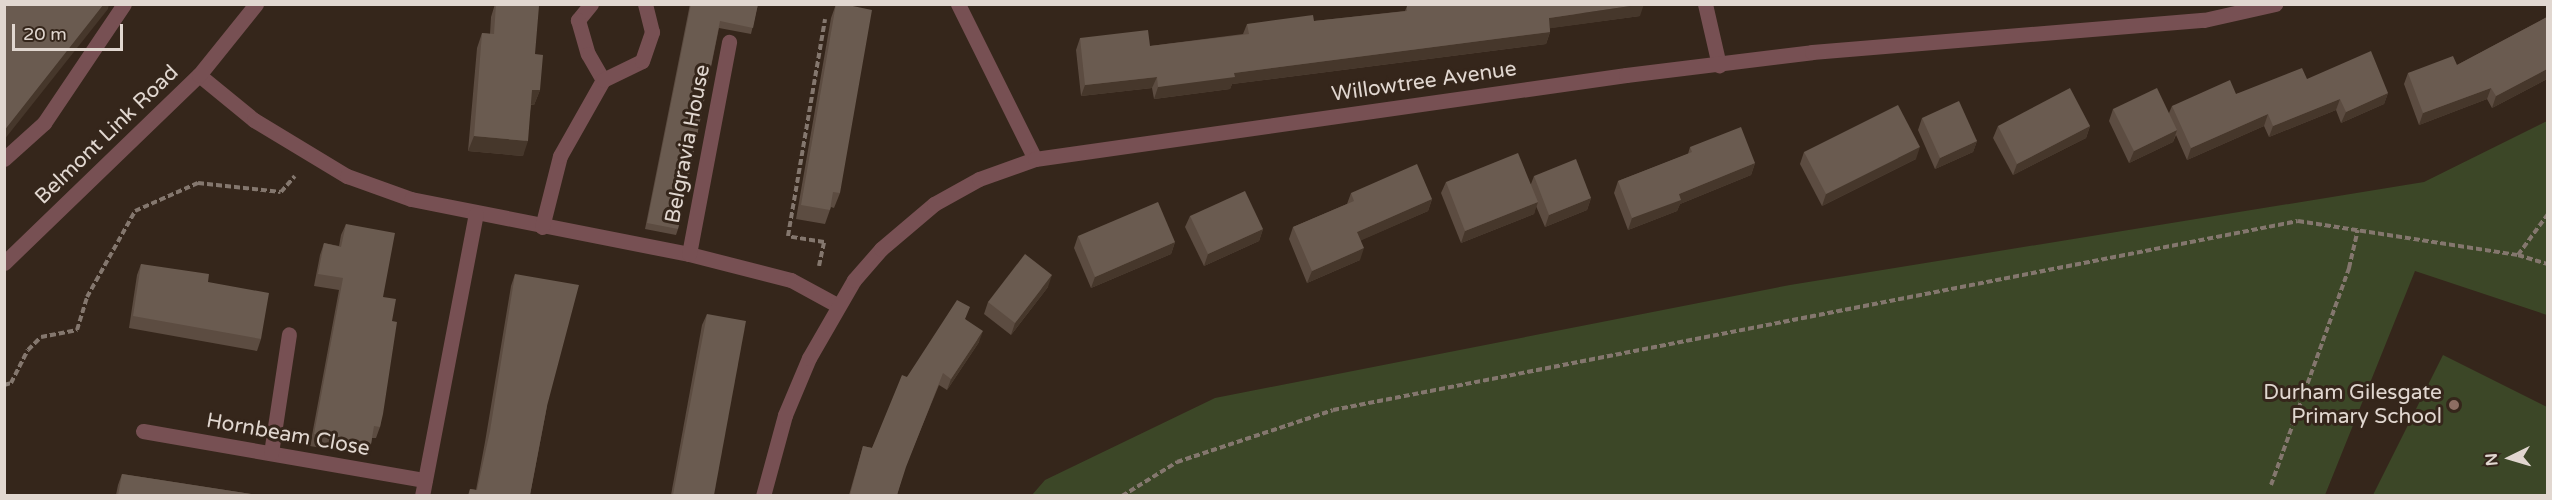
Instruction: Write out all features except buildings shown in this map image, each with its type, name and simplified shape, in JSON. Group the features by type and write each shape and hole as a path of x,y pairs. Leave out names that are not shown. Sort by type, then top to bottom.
{"street":[{"path":"4,159 44,123 124,4"},
{"name":"Belmont Link Road","path":"4,263 199,75 256,4"},
{"path":"591,4 578,20 588,54 603,80"},
{"path":"542,227 560,156 603,80 642,61 652,32 645,4"},
{"path":"958,4 1035,159"},
{"path":"1705,4 1719,65"},
{"name":"Willowtree Avenue","path":"763,495 785,415 837,305 881,249 934,204 979,179 1035,159 1812,52 2204,20 2274,4"},
{"name":"Belgravia House","path":"689,254 729,42"},
{"path":"199,75 254,120 347,176 411,200 689,254 791,280 837,305"},
{"name":"Hornbeam Close","path":"143,430 271,453 423,488 476,214"},
{"path":"271,453 289,334"}],"path":[{"path":"821,256 825,242 788,236 825,19"},
{"path":"4,385 11,383 28,350 41,337 76,330 87,297 135,211 198,183 281,192 314,156"},
{"path":"2518,255 2547,214"},
{"path":"1122,495 1178,462 1333,410 2298,221 2518,255 2547,264"},
{"path":"2271,485 2349,268 2358,230"}],"green space":[{"path":"2547,121 2547,315 2415,271 2325,495 1032,495 1045,480 1215,398 1790,285 2424,182"},
{"path":"2443,355 2547,407 2547,495 2373,495"}],"place":[{"name":"Durham Gilesgate Primary School","path":"2454,405"}]}
